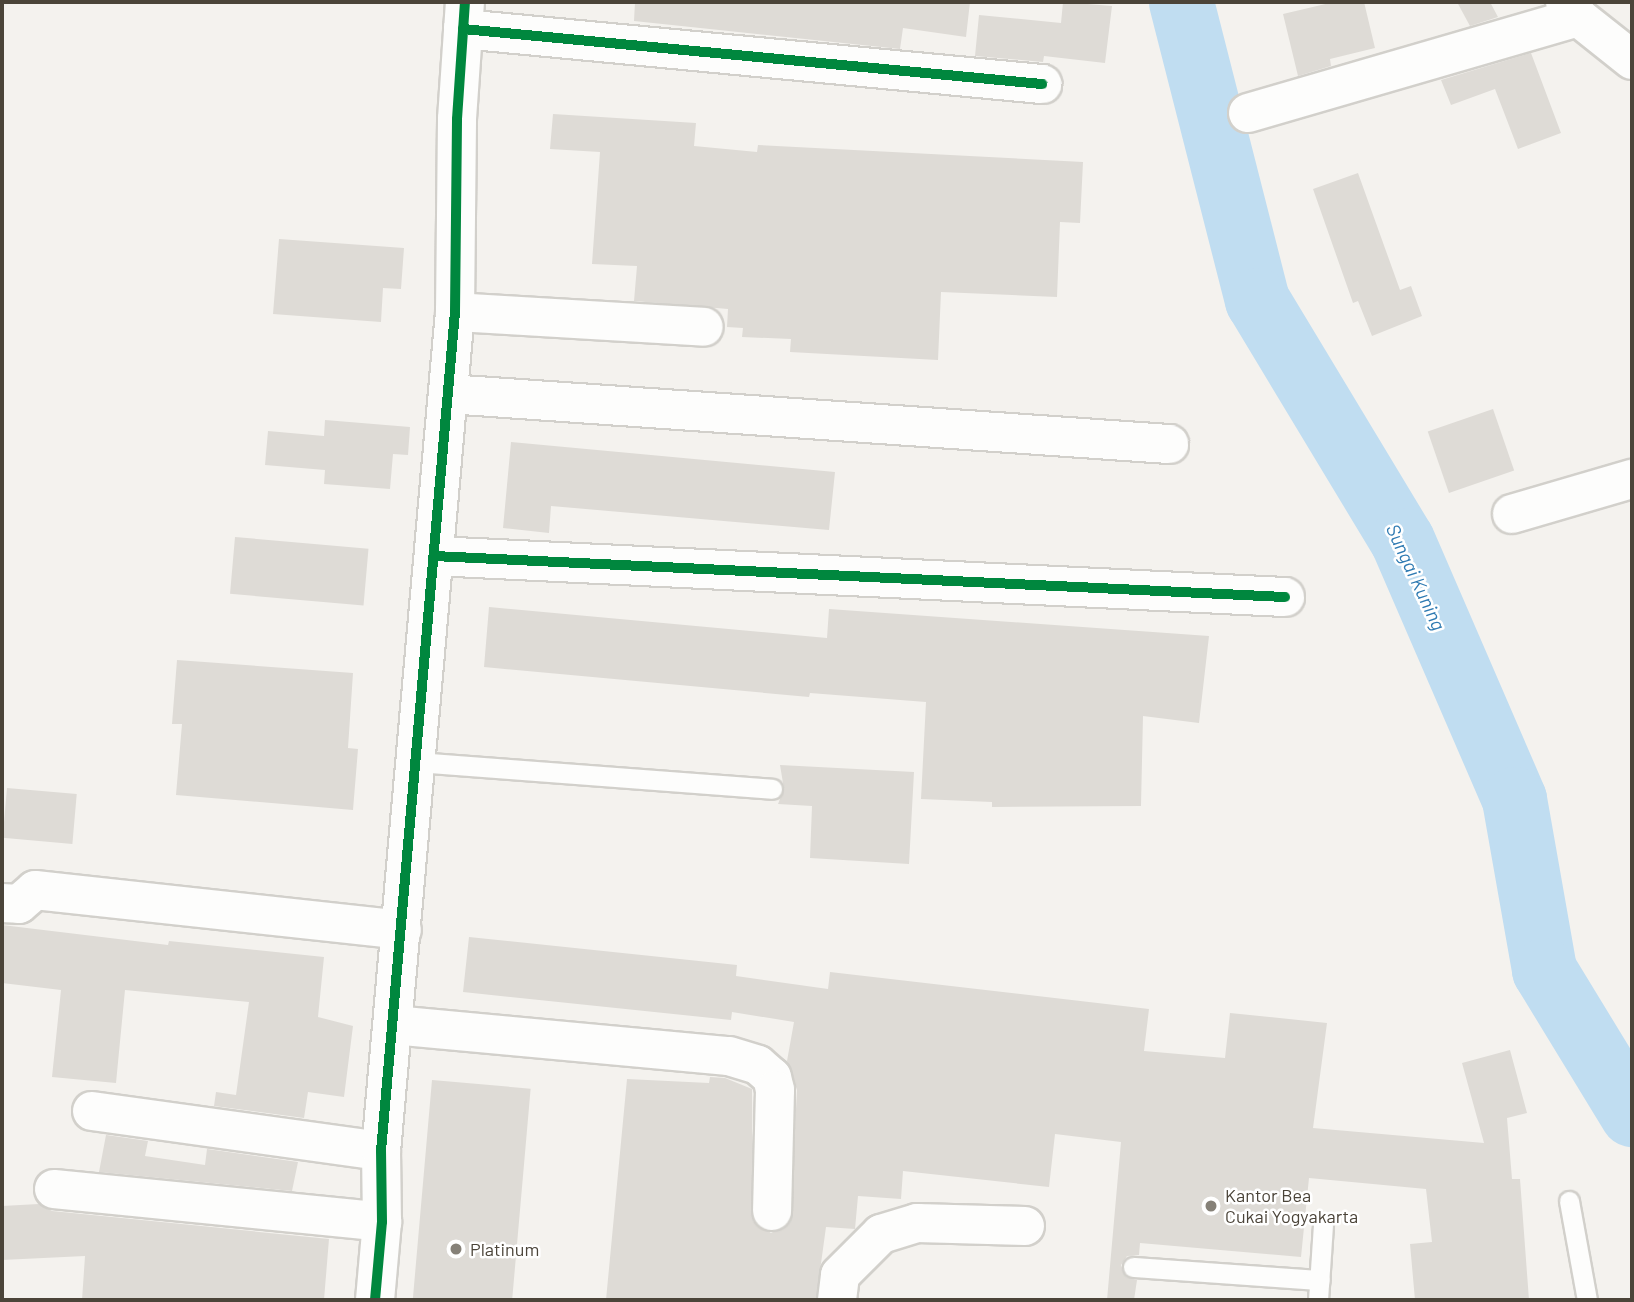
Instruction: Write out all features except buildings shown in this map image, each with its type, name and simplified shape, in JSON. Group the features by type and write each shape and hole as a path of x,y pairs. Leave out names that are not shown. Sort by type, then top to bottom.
{"street":[{"path":"1248,113 1571,10 1632,60"},
{"path":"375,1300 383,1222 381,1151 455,312 464,16 1042,84"},
{"path":"455,312 704,327"},
{"path":"448,394 1169,444"},
{"path":"1512,514 1632,479"},
{"path":"434,556 1285,597"},
{"path":"2,903 19,904 35,890 402,930"},
{"path":"393,1025 729,1056 758,1065 772,1077 775,1090 772,1211"},
{"path":"92,1111 381,1151"},
{"path":"54,1189 383,1222"},
{"path":"837,1300 840,1275 881,1234 917,1223 1025,1226"}],"lane":[{"path":"416,762 772,789"},
{"path":"1569,1201 1587,1300"},
{"path":"1318,1300 1323,1225"},
{"path":"1133,1267 1320,1280"}],"waterway":[{"name":"Sungai Kuning","path":"1181,2 1257,300 1402,540 1514,799 1544,970 1632,1114"}],"cycle path":[{"path":"375,1300 382,1222 381,1151 455,312 457,119 465,2"},
{"path":"463,29 1042,84"},
{"path":"434,556 1285,597"}],"place":[{"name":"Kantor Bea Cukai Yogyakarta","path":"1211,1206"},
{"name":"Platinum","path":"456,1249"}]}
